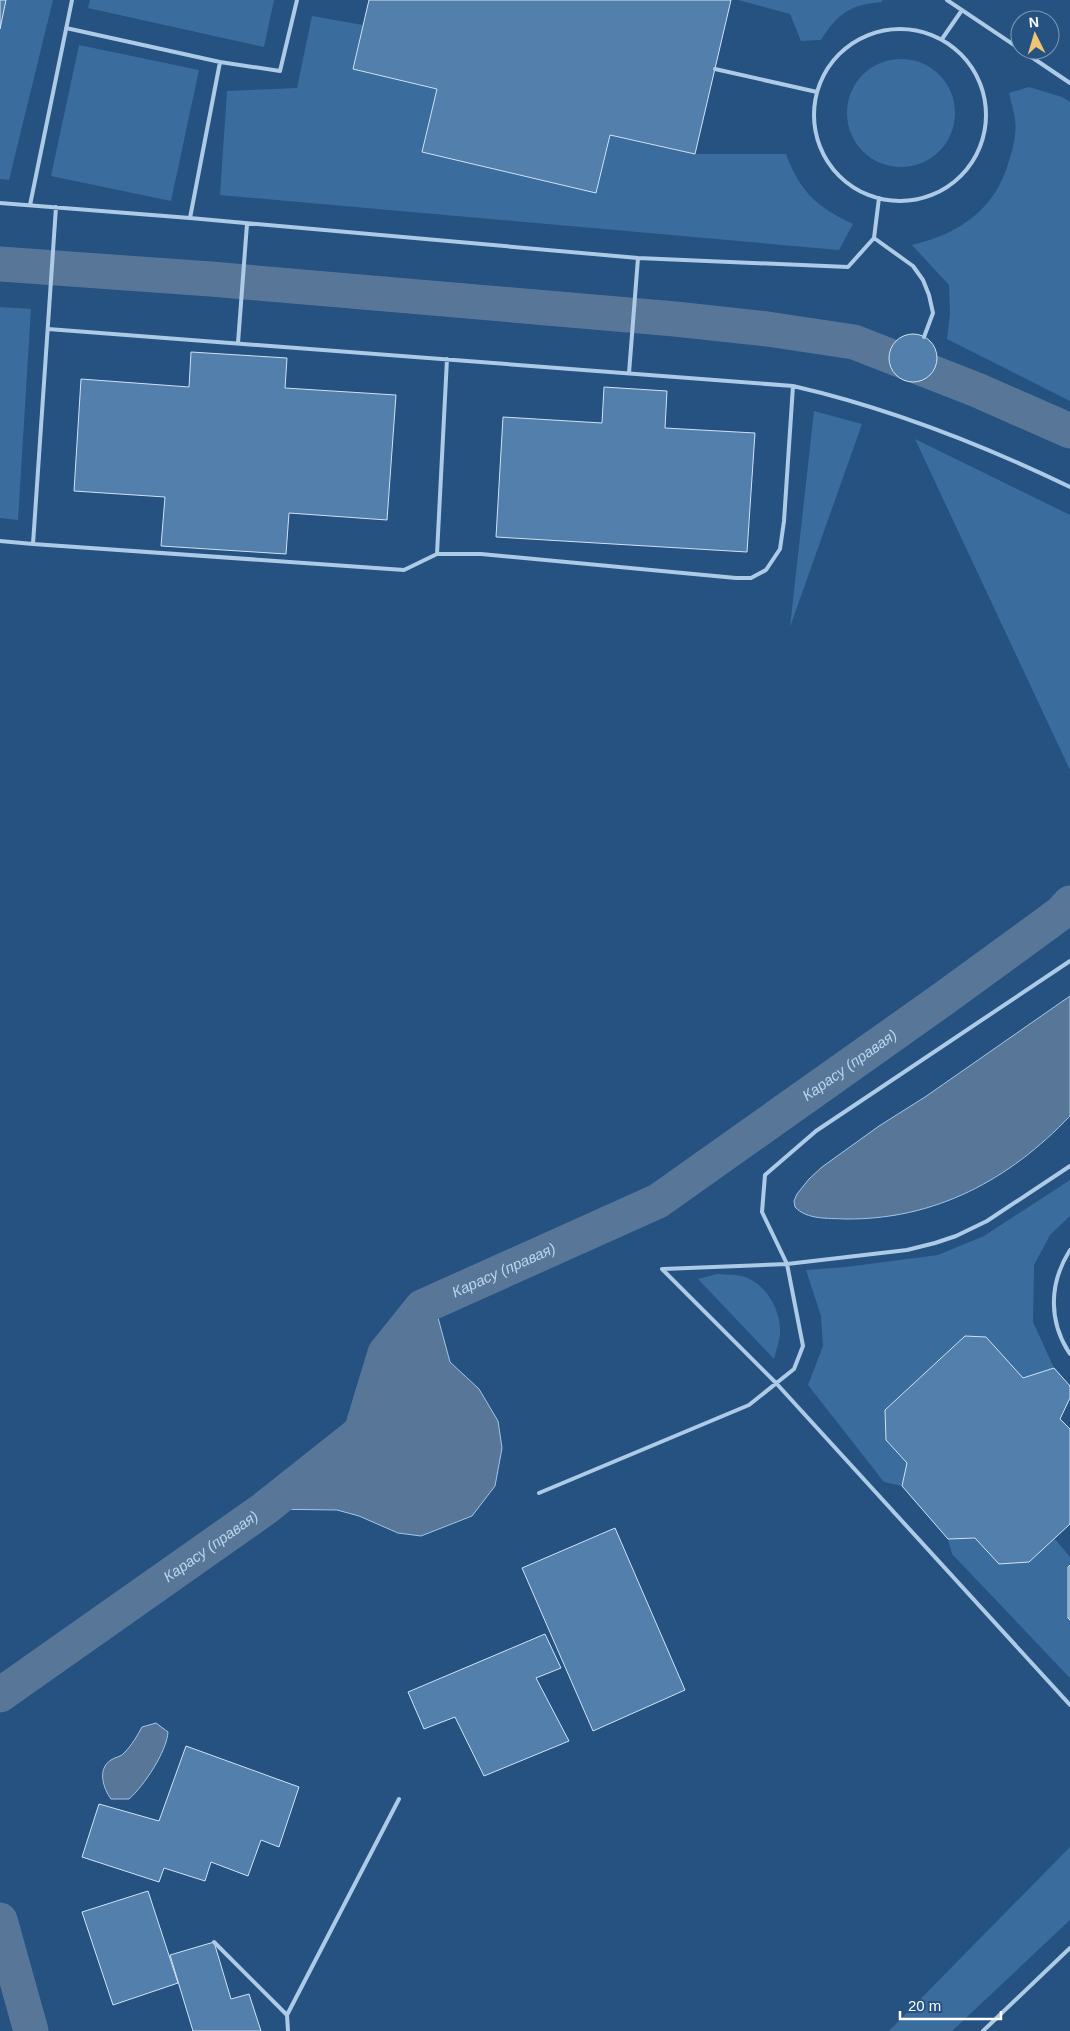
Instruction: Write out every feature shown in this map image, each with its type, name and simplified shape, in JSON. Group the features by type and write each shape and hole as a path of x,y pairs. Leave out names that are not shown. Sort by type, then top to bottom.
{"lane":[{"path":"30,205 72,0"},
{"path":"66,28 220,62 280,71 297,0"},
{"path":"947,0 1010,43"},
{"path":"942,39 962,10"},
{"path":"892,30 918,31 942,39 964,56 979,79 986,106 985,134 975,159 957,180 933,195 906,201 878,198 857,190 840,176 826,158 817,137 814,115 817,92 828,69 845,50 867,36 892,30"},
{"path":"1035,60 1070,83"},
{"path":"190,218 220,62"},
{"path":"715,69 817,92"},
{"path":"0,203 638,258 848,267 874,238 878,198"},
{"path":"33,544 56,207"},
{"path":"238,343 247,224"},
{"path":"874,238 914,266 923,280 933,313 924,337"},
{"path":"630,373 633,305 638,258"},
{"path":"48,329 793,386 842,397 939,430 988,449 1070,487"},
{"path":"437,554 446,359"},
{"path":"0,541 404,570 437,554 481,554 751,578 766,570 780,549 784,520 793,386"},
{"path":"539,1493 749,1405 794,1369 803,1346 798,1311 787,1264 762,1212 765,1175 816,1131 1070,961"},
{"path":"1070,1166 1017,1203 987,1221 956,1236 906,1250 787,1264 662,1269 776,1383 1070,1705"},
{"path":"1070,1250 1063,1261 1058,1276 1053,1304 1058,1333 1070,1354"},
{"path":"288,2031 286,2015 399,1799"},
{"path":"214,1942 286,2015"},
{"path":"983,2031 1070,1948"}],"shaded area":[{"path":"6,0 53,0 9,180 0,179 0,29"},
{"path":"90,0 274,0 264,47 88,8"},
{"path":"738,0 882,0 882,2 862,5 846,12 833,23 821,40 801,41 790,14"},
{"path":"312,16 363,25 353,69 437,89 422,152 596,193 610,135 695,154 786,154 797,179 811,197 829,211 853,224 839,250 220,195 227,91 297,88"},
{"path":"79,45 199,70 171,201 51,176"},
{"path":"901,59 922,63 939,75 951,92 955,113 951,134 939,151 922,163 901,167 880,163 863,151 851,134 847,113 851,92 863,75 880,63"},
{"path":"1029,87 1062,97 1070,102 1070,401 947,339 950,314 949,285 912,245 960,227 985,206 995,193 1003,178 1014,141 1015,119 1009,93"},
{"path":"0,307 31,309 18,520 0,518"},
{"path":"814,411 862,424 790,627"},
{"path":"915,439 1070,515 1070,770"},
{"path":"1070,996 1070,1116 1047,1139 1022,1159 996,1177 968,1192 940,1204 910,1212 878,1217 832,1219 818,1218 805,1214 795,1207 794,1201 797,1194 822,1167"},
{"path":"1070,1180 1070,1216 1050,1235 1034,1265 1033,1322 1054,1368 1023,1378 986,1337 965,1336 885,1410 886,1440 907,1463 902,1486 884,1482 808,1385 823,1346 821,1316 806,1270 846,1267 938,1255 984,1236"},
{"path":"717,1274 738,1275 749,1279 770,1297 780,1323 779,1339 774,1359 698,1279"},
{"path":"434,1303 450,1362 479,1389 498,1421 502,1448 495,1486 472,1516 421,1536 398,1533 359,1516 337,1510 264,1509 361,1432 385,1353 422,1307"},
{"path":"1054,1538 1070,1557 1068,1618 1070,1620 1070,1678 952,1554 948,1539"},
{"path":"156,1723 168,1732 164,1749 154,1768 129,1799 111,1799 104,1784 104,1768 113,1759 123,1754 132,1744 142,1727"},
{"path":"1070,1847 1070,1920 952,2031 889,2031"}],"building":[{"path":"0,0 6,0 0,29"},
{"path":"369,0 731,0 695,154 610,135 596,193 422,152 437,89 353,69"},
{"path":"908,334 918,334 930,341 937,353 937,363 930,375 918,382 908,382 900,378 893,371 889,363 889,353 893,345 900,338"},
{"path":"191,352 287,358 285,388 396,395 387,520 289,513 286,554 161,546 165,497 74,491 81,379 189,387"},
{"path":"604,387 667,391 665,428 755,433 747,552 496,537 503,417 602,423"},
{"path":"965,1336 986,1337 1023,1378 1054,1368 1070,1386 1070,1398 1060,1419 1070,1429 1070,1524 1029,1562 999,1564 975,1538 948,1539 902,1486 907,1463 886,1440 885,1410"},
{"path":"615,1528 685,1690 593,1731 522,1568"},
{"path":"1070,1565 1070,1620 1068,1618 1068,1567"},
{"path":"545,1634 561,1668 536,1678 569,1741 484,1776 455,1717 424,1729 408,1692"},
{"path":"186,1746 299,1787 279,1847 261,1840 248,1876 211,1862 205,1881 164,1868 159,1882 82,1857 99,1804 159,1821"},
{"path":"148,1891 178,1983 113,2005 82,1912"},
{"path":"214,1942 231,1999 249,1994 261,2031 193,2031 170,1955"}],"waterway":[{"path":"0,264 211,279 675,319 767,329 854,342 977,390 1070,431"},
{"name":"Карасу (правая)","path":"0,1695 264,1509 361,1432 385,1353 422,1307 658,1201 943,999 1061,913 1070,903"},
{"name":"Карасу (правая)","path":"0,1920 31,2031"}]}
